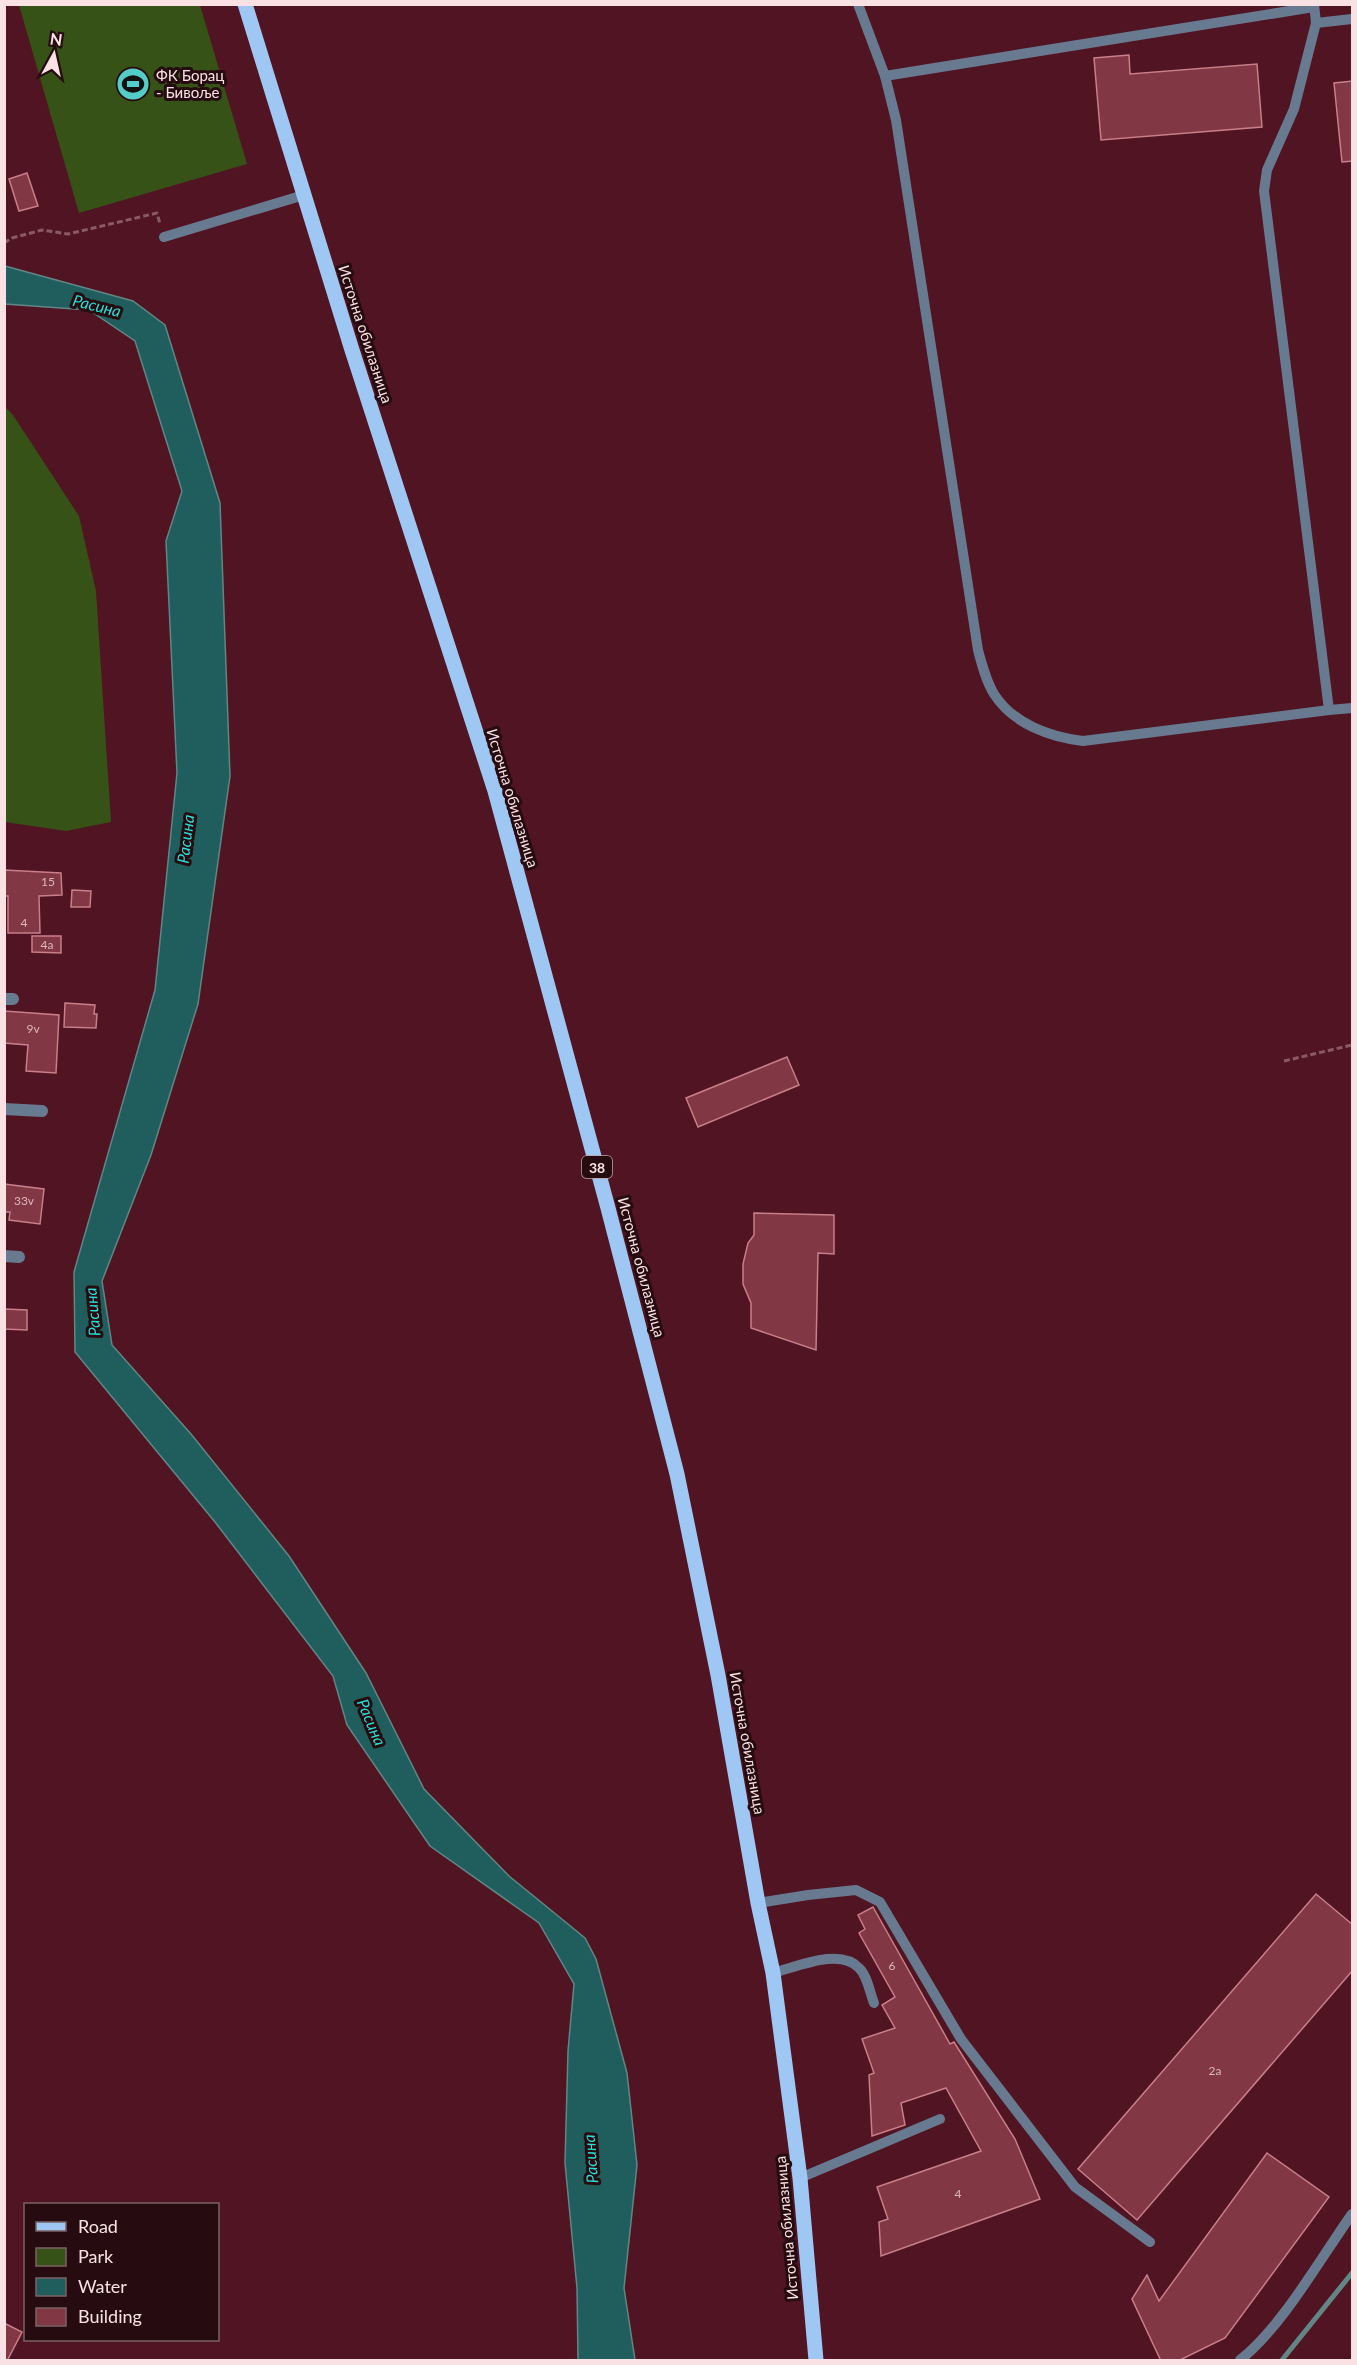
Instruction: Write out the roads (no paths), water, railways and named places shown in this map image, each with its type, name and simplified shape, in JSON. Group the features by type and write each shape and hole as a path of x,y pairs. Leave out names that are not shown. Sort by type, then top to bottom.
{"main road":[{"name":"Источна обилазница","path":"245,4 284,136 495,791 608,1208 677,1474 718,1675 758,1903 773,1973 801,2178 816,2361"}],"street":[{"path":"4,1109 42,1111"},
{"path":"4,1256 19,1257"}],"lane":[{"path":"858,4 885,76 896,120 978,650 995,695 1032,728 1058,738 1083,741 1353,708"},
{"path":"885,76 1314,6 1316,23 1294,109 1267,170 1263,191 1329,710"},
{"path":"1316,23 1353,19"},
{"path":"164,237 304,195"},
{"path":"758,1903 808,1894 856,1890 880,1902 961,2039 1075,2187 1150,2242"},
{"path":"773,1973 834,1957 848,1960 861,1969 874,2003"},
{"path":"801,2178 940,2119"},
{"path":"1240,2361 1261,2341 1353,2214"}],"water":[{"name":"Расина","path":"5,266 133,301 165,325 220,503 230,776 198,1004 151,1155 102,1281 112,1345 191,1434 289,1556 366,1673 424,1789 509,1876 585,1938 596,1959 627,2073 637,2165 624,2288 635,2360 578,2360 577,2288 565,2163 568,2051 574,1984 539,1923 430,1846 347,1725 333,1676 215,1522 75,1352 74,1272 155,990 177,773 166,541 182,491 135,341 89,310 5,304"}],"waterway":[{"path":"1282,2360 1352,2273"}],"place":[{"name":"ФК Борац - Бивоље","path":"133,84"}]}
